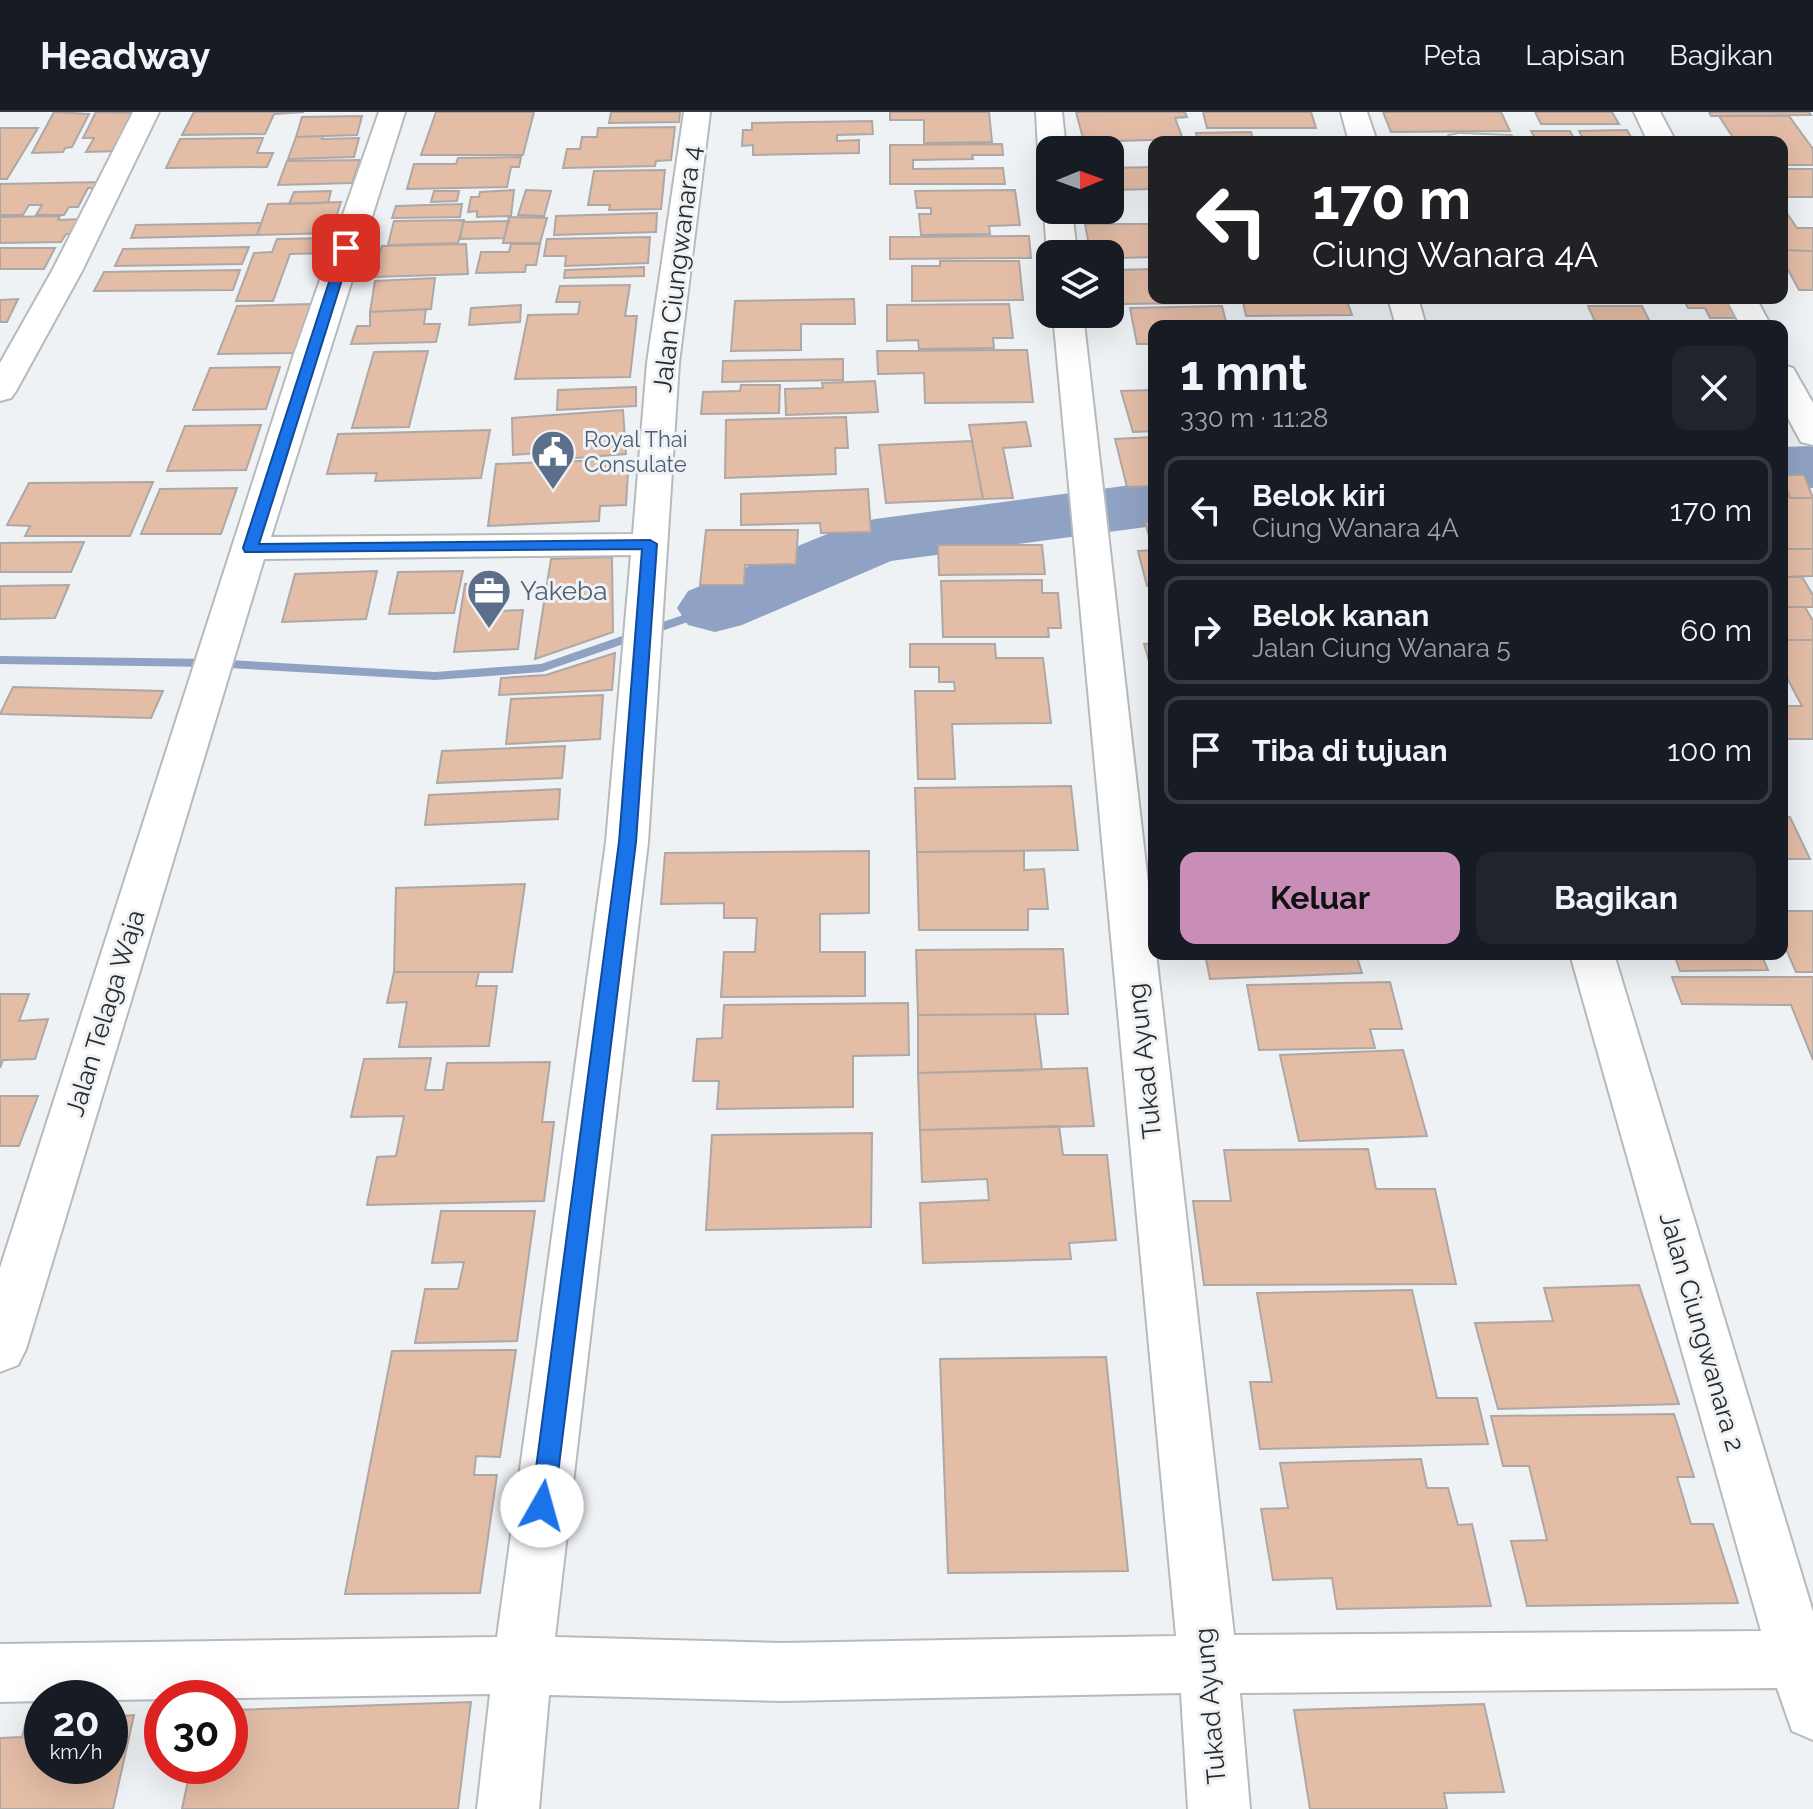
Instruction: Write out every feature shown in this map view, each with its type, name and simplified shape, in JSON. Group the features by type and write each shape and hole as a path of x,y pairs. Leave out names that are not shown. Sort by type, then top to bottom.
{"street":[{"path":"0,391 67,271 146,112"},
{"name":"Jalan Telaga Waja","path":"0,1349 309,357 392,112"},
{"name":"Jalan Ciungwanara 4","path":"508,1809 522,1665 627,842 663,363 697,112"},
{"path":"1049,112 1051,136"},
{"path":"1354,112 1361,136"},
{"path":"1647,112 1659,136"},
{"name":"Tukad Ayung","path":"1069,328 1086,514 1208,1664 1219,1809"},
{"path":"1788,387 1813,435"},
{"path":"250,548 650,544"},
{"name":"Jalan Ciungwanara 2","path":"1594,960 1805,1685"},
{"path":"0,1673 522,1665 782,1672 906,1667 1208,1664 1805,1685"}],"building":[{"path":"54,112 89,114 72,147 65,148 63,152 32,153"},
{"path":"96,112 139,113 120,151 86,152 94,138 83,138"},
{"path":"194,112 304,112 274,114 265,134 182,135"},
{"path":"436,112 534,112 523,155 421,155"},
{"path":"611,112 680,112 679,122 609,123"},
{"path":"890,112 989,112 992,142 924,143 924,120 890,120"},
{"path":"1076,112 1185,112 1187,117 1175,118 1182,136 1148,136 1148,140 1124,141 1124,136 1082,136"},
{"path":"1203,112 1311,112 1316,128 1207,128"},
{"path":"1383,112 1501,112 1510,131 1391,132"},
{"path":"1535,112 1612,112 1619,124 1541,124"},
{"path":"1709,112 1809,112 1811,115 1711,116"},
{"path":"362,116 357,135 296,137 302,117"},
{"path":"1719,116 1789,116 1813,149 1813,165 1788,165 1788,136 1732,136"},
{"path":"872,121 873,134 837,135 837,141 859,140 859,153 753,155 753,145 742,146 743,130 752,130 752,123"},
{"path":"675,127 671,160 656,161 655,166 563,168 567,149 580,149 582,137 597,137 598,128"},
{"path":"0,128 38,128 7,179 0,179"},
{"path":"1627,130 1630,136 1582,136 1579,131"},
{"path":"1531,131 1570,131 1573,136 1534,136"},
{"path":"1251,132 1252,136 1197,136 1196,133"},
{"path":"323,136 322,139 359,138 354,157 288,159 296,137"},
{"path":"263,138 257,153 273,153 267,167 166,168 180,139"},
{"path":"1002,144 1003,155 913,160 913,169 1003,168 1005,184 890,184 890,145"},
{"path":"521,157 519,167 511,167 507,187 407,189 414,164 456,164 458,158"},
{"path":"360,160 352,183 278,185 287,161"},
{"path":"1148,167 1148,189 1124,190 1124,168"},
{"path":"1788,169 1813,169 1813,197 1788,197"},
{"path":"665,170 661,209 609,210 610,205 588,205 594,171"},
{"path":"102,182 99,188 88,188 78,207 69,207 64,215 36,215 42,205 29,205 23,215 0,215 0,184"},
{"path":"514,190 511,216 477,217 477,211 468,212 471,197 479,197 480,192"},
{"path":"526,190 551,191 544,216 518,215"},
{"path":"1015,190 1020,225 989,226 990,234 921,235 919,214 931,214 931,208 917,208 915,191"},
{"path":"331,191 328,203 289,204 294,192"},
{"path":"434,191 459,191 457,201 431,202"},
{"path":"341,202 331,233 257,235 268,204"},
{"path":"462,204 460,217 392,218 396,206"},
{"path":"657,213 656,232 554,235 556,216"},
{"path":"1788,215 1797,228 1813,228 1813,251 1788,250"},
{"path":"60,216 58,220 82,219 75,234 66,234 61,242 0,243 0,217"},
{"path":"509,217 547,218 540,243 503,243"},
{"path":"464,220 458,243 388,245 394,221"},
{"path":"509,221 504,238 460,239 463,222"},
{"path":"261,223 257,235 131,238 136,225"},
{"path":"1085,224 1148,224 1148,257 1124,258 1124,240 1088,240"},
{"path":"1029,236 1031,258 890,259 890,237"},
{"path":"650,237 648,263 565,266 566,256 544,256 547,239"},
{"path":"335,238 330,253 290,254 273,301 236,301 254,253 272,252 277,239"},
{"path":"466,244 468,274 373,277 382,246"},
{"path":"511,244 540,244 536,265 526,265 525,272 476,273 481,252 509,252"},
{"path":"249,247 242,264 115,266 123,249"},
{"path":"0,248 55,248 44,269 0,269"},
{"path":"1788,250 1813,251 1813,290 1799,290 1788,270"},
{"path":"940,261 1019,261 1023,300 912,301 912,266 940,266"},
{"path":"644,267 644,276 564,278 565,270"},
{"path":"1148,269 1148,304 1124,304 1124,270"},
{"path":"240,270 233,290 94,291 104,272"},
{"path":"435,278 431,309 370,312 375,281"},
{"path":"630,285 625,316 637,316 630,377 515,379 528,315 578,314 580,302 556,302 560,286"},
{"path":"18,299 7,322 0,322 0,300"},
{"path":"854,299 855,324 801,324 801,350 731,351 735,301"},
{"path":"311,304 294,353 218,354 237,306"},
{"path":"1009,304 1013,338 993,338 994,348 919,349 918,340 887,341 887,305"},
{"path":"1243,304 1348,304 1352,315 1246,316"},
{"path":"1686,304 1731,304 1739,318 1710,318 1705,308 1688,308"},
{"path":"521,305 520,322 469,325 471,308"},
{"path":"1222,306 1226,320 1148,320 1148,344 1137,344 1130,308"},
{"path":"1588,306 1642,306 1649,320 1594,320"},
{"path":"426,309 424,324 440,324 436,342 351,344 357,326 370,326 370,312"},
{"path":"1027,350 1033,402 925,403 924,373 878,374 877,351"},
{"path":"428,351 409,427 352,428 374,352"},
{"path":"843,359 843,380 722,382 723,361"},
{"path":"280,367 266,409 193,410 210,368"},
{"path":"875,381 878,412 786,415 785,389 823,388 822,383"},
{"path":"741,385 780,385 779,413 701,414 703,392 740,391"},
{"path":"636,387 636,406 557,410 558,390"},
{"path":"1148,390 1148,431 1133,432 1121,391"},
{"path":"623,410 626,454 538,461 538,453 513,455 512,418"},
{"path":"846,417 848,448 835,448 836,474 725,478 726,420"},
{"path":"1026,422 1031,446 1003,448 1013,498 983,499 969,425"},
{"path":"261,425 246,470 167,471 185,426"},
{"path":"490,430 481,478 375,481 377,473 327,474 338,434"},
{"path":"1148,437 1148,486 1127,487 1115,439"},
{"path":"972,441 983,499 886,503 879,445"},
{"path":"606,460 605,473 628,472 626,505 600,506 599,521 488,526 496,464"},
{"path":"1788,475 1804,475 1813,498 1790,498"},
{"path":"153,482 130,536 25,536 30,526 7,525 29,483"},
{"path":"237,488 221,534 141,534 160,489"},
{"path":"868,489 871,532 821,533 820,523 741,525 741,494"},
{"path":"1788,495 1790,498 1813,498 1813,549 1788,549"},
{"path":"706,530 798,530 796,564 745,565 744,585 700,585"},
{"path":"84,542 71,572 0,572 0,543"},
{"path":"938,545 1042,545 1045,574 939,575"},
{"path":"1788,549 1813,549 1813,576 1788,577"},
{"path":"1148,550 1148,586 1147,586 1138,551"},
{"path":"612,557 613,632 535,659 551,559"},
{"path":"377,571 366,619 282,622 295,574"},
{"path":"463,571 454,613 389,614 398,572"},
{"path":"1788,577 1802,577 1813,595 1813,607 1788,607"},
{"path":"1042,580 1042,593 1058,593 1061,628 1048,628 1049,637 943,637 941,581"},
{"name":"Yakeba","path":"500,583 496,611 523,610 518,649 454,652 465,584"},
{"path":"69,585 55,618 0,619 0,586"},
{"path":"1788,607 1805,607 1813,621 1813,640 1788,640"},
{"path":"1788,640 1813,640 1813,739 1788,739 1788,706 1802,706 1788,680"},
{"path":"910,644 995,644 996,658 1043,658 1051,723 952,724 955,779 918,779 915,691 955,691 954,682 939,682 939,667 910,667"},
{"path":"615,653 612,690 499,695 501,678 546,675"},
{"path":"13,687 163,691 151,718 0,714"},
{"path":"603,695 600,739 506,744 511,699"},
{"path":"565,746 562,778 437,783 442,751"},
{"path":"1071,786 1078,850 917,852 915,788"},
{"path":"560,789 558,819 425,825 429,795"},
{"path":"1788,817 1790,817 1810,859 1788,859"},
{"path":"869,851 869,913 820,914 820,952 865,952 865,996 721,997 724,952 755,952 757,918 724,918 724,903 661,904 665,853"},
{"path":"1024,851 1024,870 1044,869 1048,909 1028,909 1028,930 919,930 917,852"},
{"path":"525,884 512,972 394,972 396,888"},
{"path":"1788,911 1813,911 1813,972 1796,972 1788,954"},
{"path":"1063,949 1068,1014 918,1015 916,950"},
{"path":"1206,960 1358,960 1362,973 1210,979"},
{"path":"1676,960 1764,960 1768,970 1680,971"},
{"path":"394,972 479,972 476,986 497,986 489,1046 399,1047 407,1002 387,1003"},
{"path":"1672,977 1813,977 1813,1060 1791,1005 1682,1004"},
{"path":"1390,982 1402,1029 1370,1029 1375,1048 1259,1050 1247,985"},
{"path":"0,994 29,994 19,1021 48,1019 35,1059 3,1060 0,1068"},
{"path":"908,1003 909,1055 853,1056 853,1107 717,1109 719,1081 693,1081 697,1039 722,1038 724,1005"},
{"path":"1035,1014 1042,1070 918,1073 918,1015"},
{"path":"1403,1050 1427,1136 1299,1141 1280,1055"},
{"path":"431,1058 425,1090 443,1090 447,1063 550,1062 542,1122 554,1122 544,1201 367,1205 377,1157 396,1156 404,1116 351,1117 364,1059"},
{"path":"1087,1068 1094,1126 920,1130 918,1073"},
{"path":"0,1096 38,1096 19,1146 0,1146"},
{"path":"1059,1126 1063,1155 1107,1155 1116,1240 1069,1243 1071,1259 923,1263 920,1203 989,1200 987,1179 922,1182 920,1130"},
{"path":"872,1133 871,1227 706,1230 712,1135"},
{"path":"1368,1149 1376,1189 1435,1189 1456,1284 1204,1285 1193,1201 1231,1201 1224,1150"},
{"path":"441,1211 535,1211 517,1341 415,1343 425,1289 458,1289 464,1262 432,1263"},
{"path":"1639,1285 1679,1404 1498,1409 1475,1323 1553,1321 1544,1288"},
{"path":"1412,1290 1437,1398 1477,1398 1488,1444 1260,1449 1250,1382 1272,1382 1257,1293"},
{"path":"516,1350 500,1457 476,1456 474,1475 497,1475 480,1593 345,1594 392,1351"},
{"path":"1106,1357 1128,1571 948,1573 940,1359"},
{"path":"1674,1414 1694,1477 1677,1477 1691,1524 1713,1524 1738,1603 1527,1606 1511,1541 1547,1540 1529,1466 1503,1466 1491,1416"},
{"path":"1421,1459 1427,1488 1448,1488 1458,1525 1472,1524 1491,1606 1337,1609 1332,1578 1273,1580 1261,1509 1288,1508 1280,1463"},
{"path":"471,1702 458,1809 182,1809 187,1784 248,1784 248,1709"},
{"path":"1484,1704 1504,1792 1444,1793 1447,1809 1310,1809 1294,1710"},
{"path":"134,1715 128,1742 128,1716"},
{"path":"24,1730 24,1784 119,1784 113,1809 0,1809 0,1738 22,1737"}],"waterway":[{"path":"1788,468 1813,467"},
{"path":"715,608 875,541 1148,505"},
{"path":"0,660 211,663 435,676 542,668 715,608"}],"place":[{"name":"Royal Thai Consulate","path":"553,491"},
{"name":"Yakeba","path":"489,630"}],"route":[{"path":"346,248 250,548 650,544 642,612 627,842 542,1506"}]}
